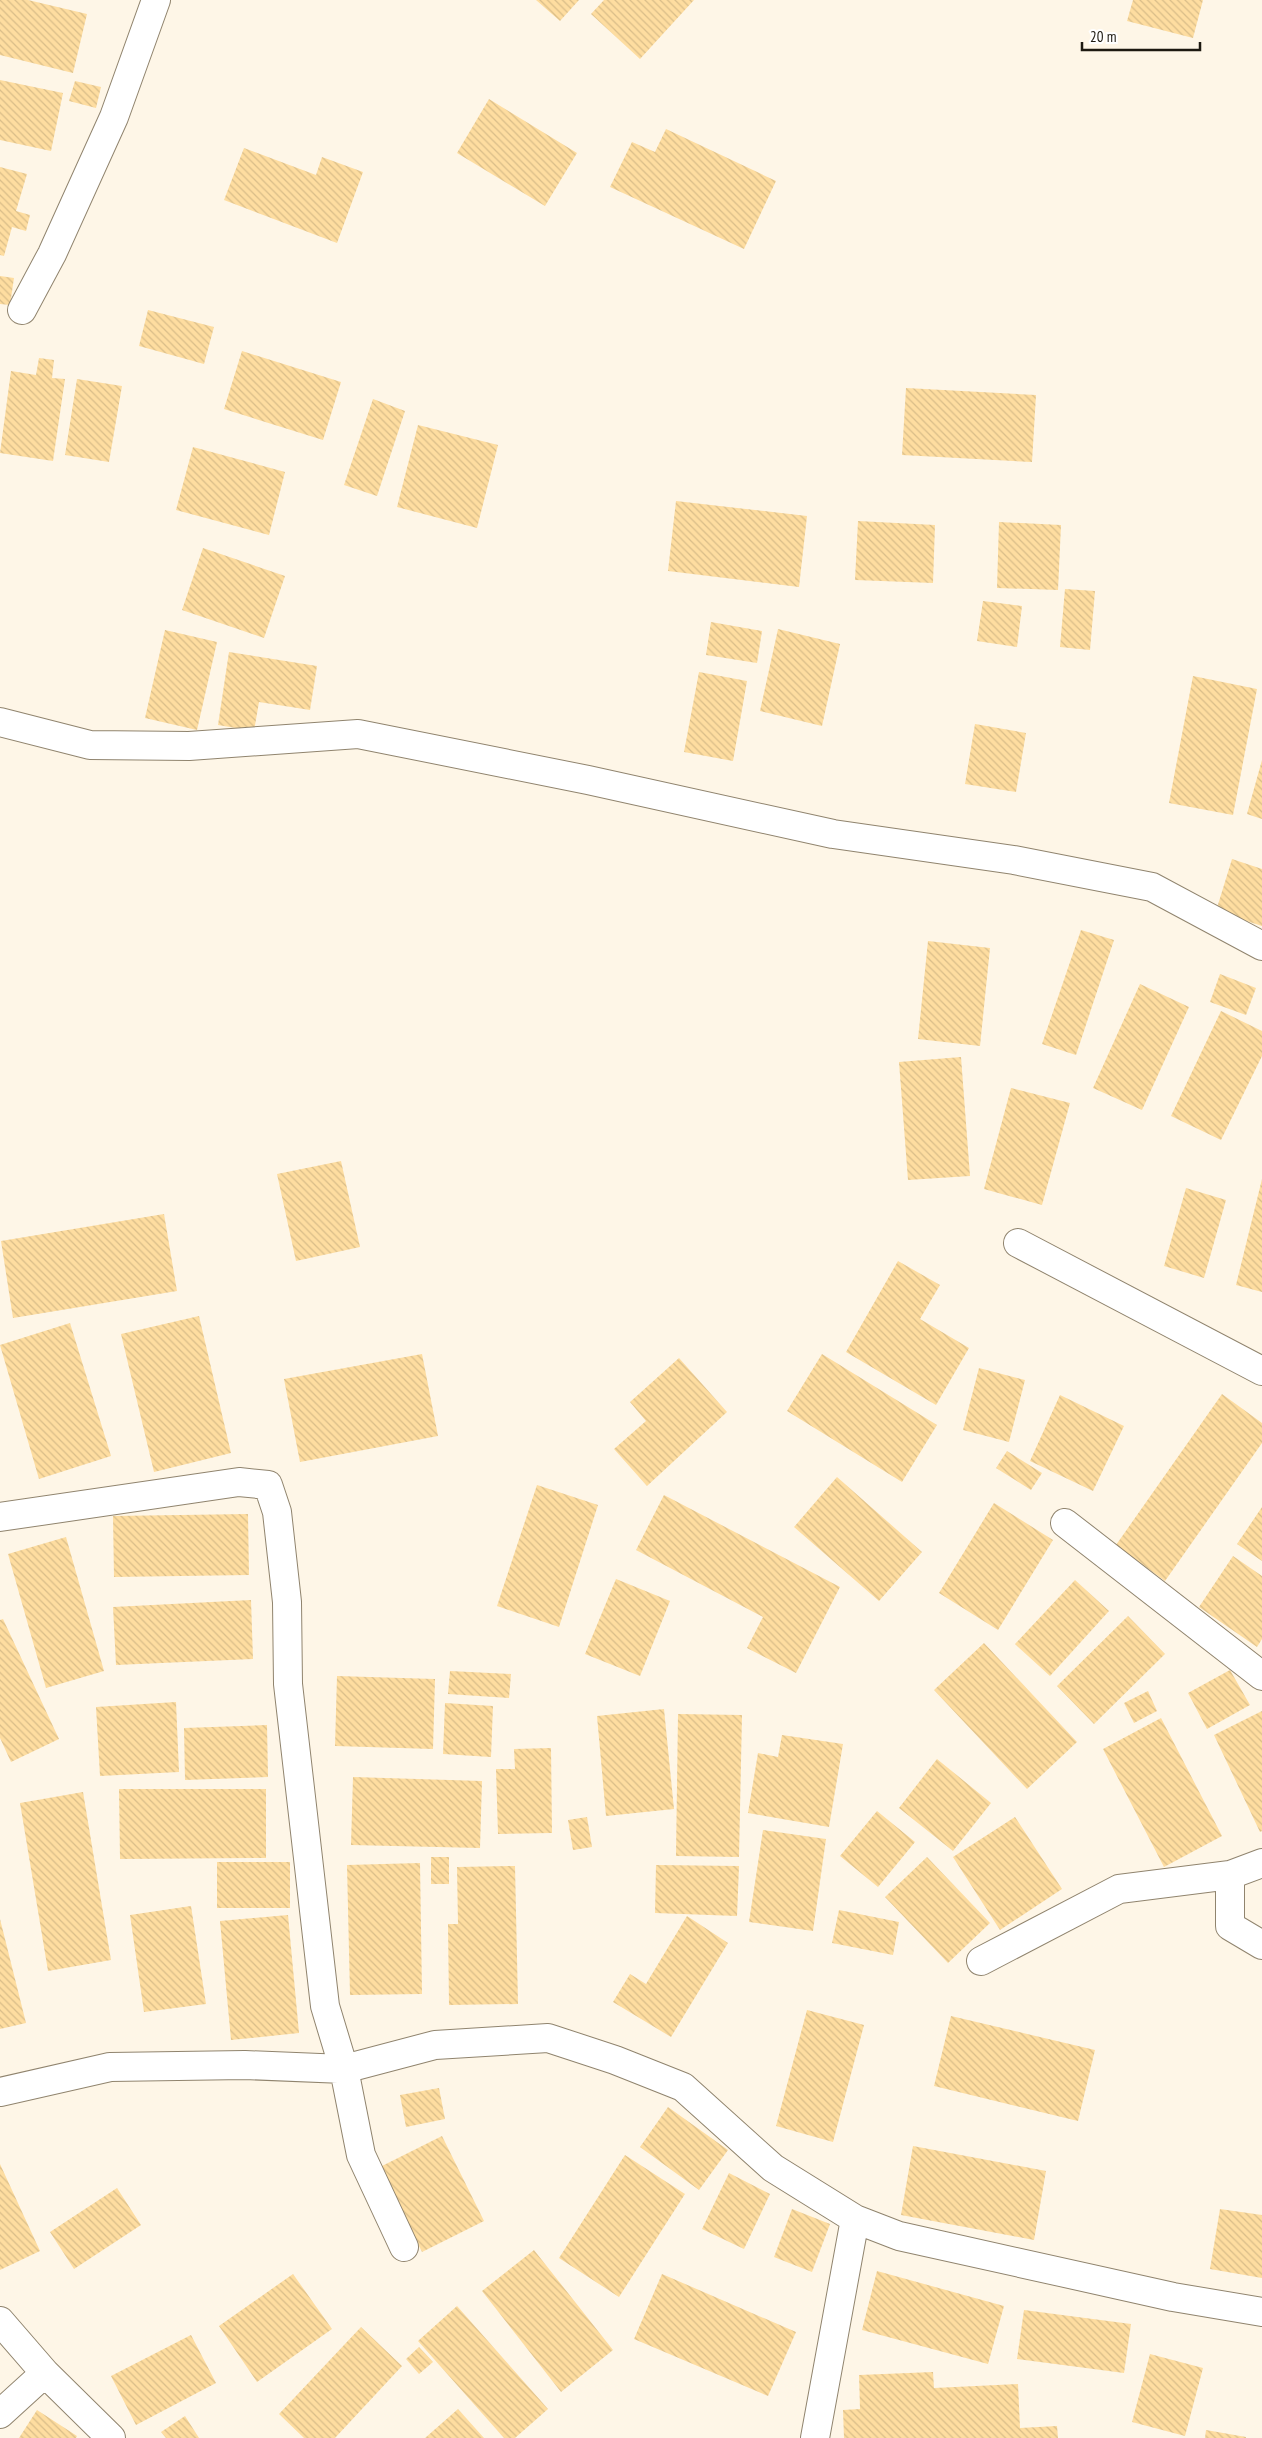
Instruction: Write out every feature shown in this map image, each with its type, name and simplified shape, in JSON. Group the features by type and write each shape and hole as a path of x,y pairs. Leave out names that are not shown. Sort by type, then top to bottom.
{"street":[{"path":"22,310 52,254 114,117 156,0"},
{"path":"0,722 90,746 189,746 358,734 588,780 833,834 1014,860 1152,887 1262,946"},
{"path":"1018,1243 1262,1371"},
{"path":"0,1517 239,1482 268,1485 277,1512 287,1602 288,1684 325,2006 344,2069 361,2154 404,2247"},
{"path":"1065,1523 1262,1676"},
{"path":"981,1961 1119,1889 1230,1875 1262,1863"},
{"path":"1230,1875 1230,1926 1262,1945"},
{"path":"0,2092 110,2067 245,2065 344,2069 435,2045 548,2038 615,2060 683,2087 773,2168 855,2219 899,2236 1173,2297 1262,2312"},
{"path":"815,2438 855,2219"},
{"path":"0,2321 45,2373 111,2438"},
{"path":"0,2414 45,2373"}],"building":[{"path":"0,0 28,0 87,14 73,73 0,55"},
{"path":"536,0 579,0 560,21"},
{"path":"604,0 694,0 640,59 591,14"},
{"path":"1133,0 1203,0 1193,38 1127,21"},
{"path":"0,80 63,93 51,151 0,140"},
{"path":"75,81 101,87 96,108 69,101"},
{"path":"489,99 577,153 545,206 457,153"},
{"path":"666,129 776,181 744,249 610,187 632,142 655,152"},
{"path":"244,148 316,175 322,157 363,172 337,243 224,200"},
{"path":"0,167 27,174 16,211 30,215 26,231 12,227 4,256 0,255"},
{"path":"0,276 14,278 10,305 0,304"},
{"path":"148,310 214,327 204,364 139,346"},
{"path":"242,351 341,382 323,440 224,409"},
{"path":"39,358 54,360 52,378 65,379 53,461 0,453 11,371 36,375"},
{"path":"77,379 122,386 109,462 65,455"},
{"path":"906,388 1036,395 1032,462 902,455"},
{"path":"373,399 405,411 377,496 344,485"},
{"path":"418,425 498,445 477,528 397,507"},
{"path":"193,447 285,472 269,535 176,510"},
{"path":"676,501 807,516 799,587 668,571"},
{"path":"858,521 935,525 933,583 855,580"},
{"path":"999,522 1061,525 1058,590 997,588"},
{"path":"203,548 285,576 264,638 182,610"},
{"path":"1065,589 1095,591 1090,650 1060,647"},
{"path":"983,601 1022,606 1017,647 977,641"},
{"path":"711,622 762,631 757,663 706,655"},
{"path":"778,629 840,644 822,726 760,711"},
{"path":"165,630 217,642 197,730 145,718"},
{"path":"229,652 317,666 310,710 259,702 254,731 218,725"},
{"path":"699,672 747,681 733,761 684,752"},
{"path":"1193,676 1257,689 1233,815 1169,803"},
{"path":"975,724 1026,733 1016,792 965,784"},
{"path":"1262,760 1262,819 1247,814"},
{"path":"1232,859 1262,869 1262,926 1216,911"},
{"path":"1081,930 1114,940 1076,1055 1042,1044"},
{"path":"928,941 990,948 980,1046 918,1039"},
{"path":"1220,974 1256,988 1246,1015 1210,1002"},
{"path":"1140,984 1189,1007 1142,1110 1093,1088"},
{"path":"1221,1011 1262,1031 1262,1056 1221,1140 1171,1116"},
{"path":"961,1057 970,1176 908,1180 899,1062"},
{"path":"1011,1088 1070,1103 1042,1205 984,1189"},
{"path":"341,1161 360,1247 296,1261 277,1174"},
{"path":"1262,1179 1262,1292 1236,1285"},
{"path":"1186,1188 1226,1200 1204,1278 1164,1266"},
{"path":"164,1214 177,1291 13,1318 1,1241"},
{"path":"898,1261 940,1285 920,1319 969,1348 936,1405 846,1352"},
{"path":"199,1316 231,1453 154,1472 121,1334"},
{"path":"70,1323 111,1456 39,1479 0,1345"},
{"path":"422,1354 438,1436 300,1462 284,1379"},
{"path":"822,1354 937,1425 902,1482 787,1411"},
{"path":"679,1358 727,1412 647,1486 614,1449 646,1421 630,1402"},
{"path":"979,1368 1025,1380 1009,1442 963,1430"},
{"path":"1222,1394 1262,1423 1262,1443 1165,1581 1116,1545"},
{"path":"1060,1395 1124,1426 1093,1491 1030,1461"},
{"path":"1007,1451 1042,1473 1031,1490 996,1468"},
{"path":"837,1477 922,1552 879,1601 794,1527"},
{"path":"537,1485 598,1505 559,1627 497,1606"},
{"path":"664,1495 840,1587 796,1673 747,1648 763,1617 636,1550"},
{"path":"994,1503 1053,1540 998,1630 939,1593"},
{"path":"1262,1507 1262,1561 1237,1544"},
{"path":"248,1514 249,1575 114,1577 113,1516"},
{"path":"66,1537 104,1671 46,1688 8,1554"},
{"path":"1233,1556 1262,1576 1262,1639 1257,1647 1199,1607"},
{"path":"616,1579 670,1601 640,1676 585,1654"},
{"path":"1075,1580 1109,1611 1050,1676 1015,1644"},
{"path":"251,1600 253,1659 116,1665 113,1607"},
{"path":"1128,1616 1165,1654 1094,1724 1057,1686"},
{"path":"3,1619 59,1739 11,1762 0,1738 0,1620"},
{"path":"984,1643 1077,1742 1027,1789 934,1690"},
{"path":"1230,1670 1250,1705 1207,1729 1188,1693"},
{"path":"450,1671 511,1674 509,1698 448,1694"},
{"path":"337,1676 435,1679 433,1749 335,1746"},
{"path":"1148,1691 1157,1711 1134,1723 1124,1703"},
{"path":"176,1702 179,1772 100,1776 96,1707"},
{"path":"445,1703 493,1706 491,1757 443,1754"},
{"path":"664,1709 674,1809 606,1816 597,1716"},
{"path":"1262,1711 1262,1831 1260,1832 1214,1735"},
{"path":"678,1714 742,1715 739,1857 676,1856"},
{"path":"1161,1718 1222,1836 1164,1867 1103,1749"},
{"path":"267,1725 268,1777 185,1780 184,1728"},
{"path":"782,1735 843,1744 829,1827 748,1813 758,1753 778,1757"},
{"path":"551,1748 552,1833 498,1834 496,1769 515,1769 514,1749"},
{"path":"937,1759 991,1803 953,1851 899,1808"},
{"path":"353,1777 482,1781 480,1848 351,1845"},
{"path":"119,1789 266,1789 266,1858 120,1859"},
{"path":"83,1792 111,1960 48,1971 20,1803"},
{"path":"877,1811 915,1842 878,1887 840,1856"},
{"path":"587,1817 592,1847 573,1850 568,1820"},
{"path":"1015,1817 1062,1889 1000,1930 953,1857"},
{"path":"763,1830 826,1839 813,1931 749,1922"},
{"path":"431,1857 449,1857 449,1884 431,1884"},
{"path":"927,1857 990,1923 948,1963 885,1897"},
{"path":"217,1862 290,1862 290,1908 217,1908"},
{"path":"420,1863 422,1994 350,1995 347,1865"},
{"path":"656,1865 739,1866 737,1916 655,1913"},
{"path":"515,1866 518,2004 449,2005 448,1924 458,1924 457,1867"},
{"path":"191,1906 206,2004 144,2012 130,1915"},
{"path":"839,1910 899,1922 893,1955 832,1943"},
{"path":"288,1915 299,2033 231,2040 220,1921"},
{"path":"687,1916 728,1943 671,2037 613,2002 630,1974 646,1984"},
{"path":"0,1919 26,2023 0,2029"},
{"path":"807,2010 864,2025 833,2142 776,2126"},
{"path":"951,2016 1095,2050 1078,2121 934,2086"},
{"path":"439,2088 445,2119 406,2127 400,2095"},
{"path":"668,2107 728,2150 699,2190 640,2147"},
{"path":"442,2136 484,2221 422,2252 380,2167"},
{"path":"913,2146 1046,2171 1034,2240 901,2215"},
{"path":"625,2155 685,2194 619,2297 559,2258"},
{"path":"0,2164 40,2251 0,2270"},
{"path":"729,2173 770,2194 744,2249 702,2229"},
{"path":"117,2188 141,2225 74,2269 50,2232"},
{"path":"792,2209 830,2224 812,2272 774,2257"},
{"path":"1220,2209 1262,2215 1262,2278 1210,2269"},
{"path":"534,2250 613,2350 561,2392 482,2291"},
{"path":"877,2271 1004,2306 988,2364 862,2330"},
{"path":"293,2274 332,2329 257,2382 219,2326"},
{"path":"662,2274 796,2332 768,2396 634,2339"},
{"path":"457,2306 548,2409 515,2438 504,2438 418,2341"},
{"path":"1024,2310 1131,2324 1124,2373 1017,2359"},
{"path":"361,2327 402,2366 335,2438 304,2438 279,2414"},
{"path":"191,2335 216,2383 136,2425 111,2376"},
{"path":"419,2347 433,2362 419,2374 406,2359"},
{"path":"1150,2354 1203,2368 1185,2436 1132,2422"},
{"path":"933,2372 934,2388 1018,2384 1020,2428 1057,2426 1058,2438 844,2438 843,2410 860,2409 859,2375"},
{"path":"458,2409 484,2438 425,2438"},
{"path":"37,2410 77,2436 76,2438 19,2438"},
{"path":"185,2416 199,2438 166,2438 161,2432"},
{"path":"1206,2430 1246,2437 1246,2438 1205,2438"}]}
